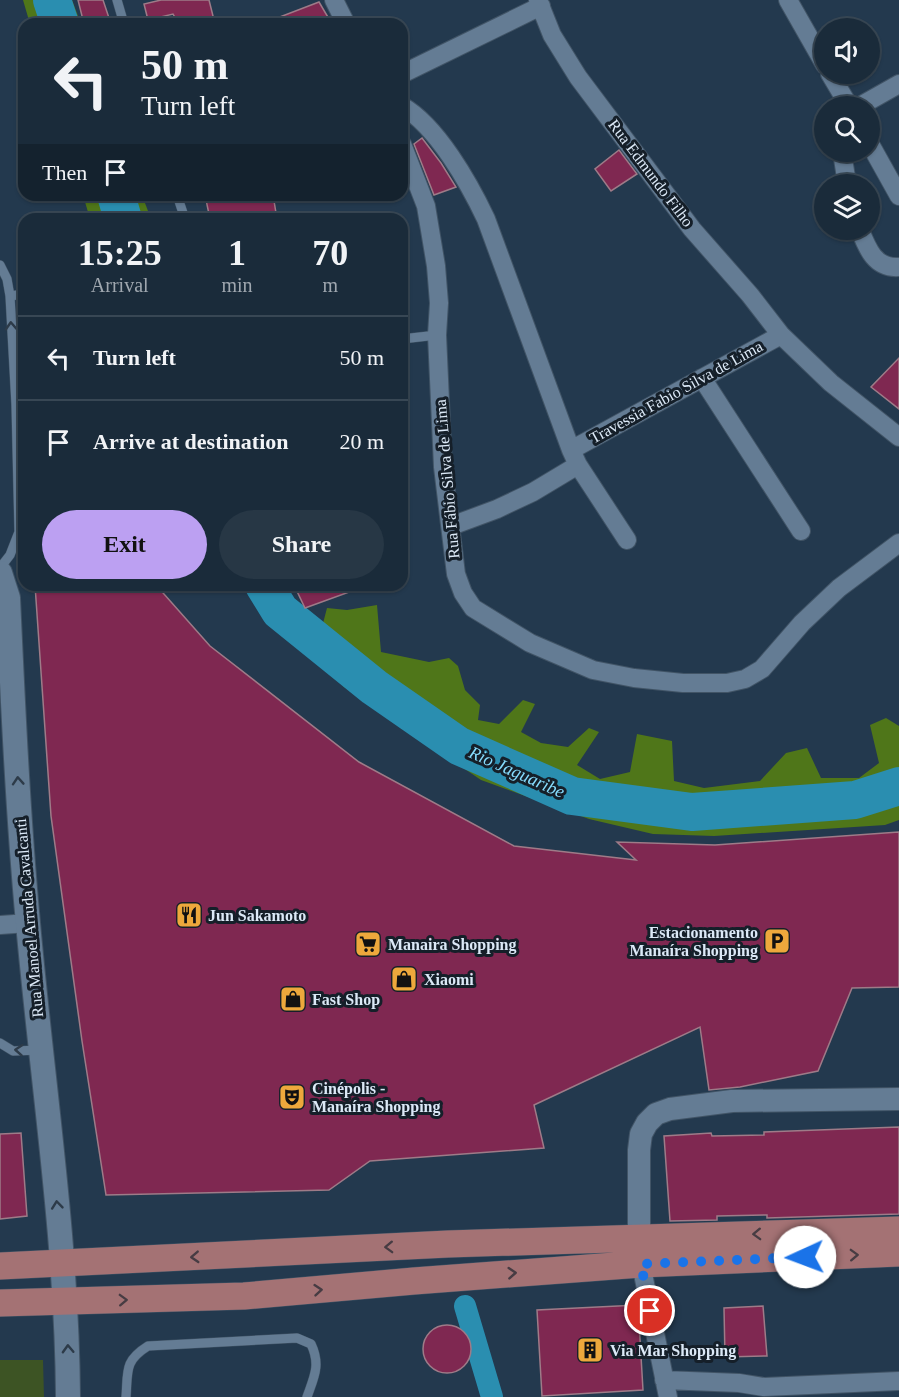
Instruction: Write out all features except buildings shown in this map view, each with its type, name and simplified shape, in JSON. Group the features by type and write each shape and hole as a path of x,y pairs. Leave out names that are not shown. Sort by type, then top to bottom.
{"main road":[{"name":"Rua Manoel Arruda Cavalcanti","path":"0,573 8,597 7,725 63,1263 68,1397"},
{"path":"0,1266 337,1249 899,1230"},
{"path":"0,1303 244,1296 641,1264 899,1253"}],"street":[{"path":"334,0 343,18"},
{"path":"788,0 814,46"},
{"path":"408,71 540,3"},
{"name":"Rua Edmundo Filho","path":"540,3 552,34 578,77 692,229 750,295 781,335 831,383 899,437"},
{"path":"878,96 899,84"},
{"path":"408,110 421,120 445,150 476,199 486,219 575,457 627,540"},
{"name":"Rua Fábio Silva de Lima","path":"408,160 426,206 438,284 437,334 443,467 456,574 463,593 473,608 530,643 593,670 634,678 707,684 745,679 762,669 802,623 839,588 899,543"},
{"path":"880,162 899,196"},
{"path":"864,240 868,251 875,259 881,263 899,267"},
{"name":"Travessia Fabio Silva de Lima","path":"451,526 515,501 575,457 702,378 781,335"},
{"path":"702,378 801,531"},
{"path":"0,925 28,923"},
{"path":"639,1237 641,1134 656,1114 670,1109 732,1101 899,1099"},
{"path":"641,1264 666,1388 739,1383 757,1392 899,1381"}],"lane":[{"path":"117,0 122,18"},
{"path":"0,265 7,279 10,296 18,490"},
{"path":"10,296 18,295"},
{"path":"408,338 437,334"},
{"path":"0,568 10,555 18,535"},
{"path":"0,1043 12,1051 41,1050"},
{"path":"126,1397 129,1368 134,1356 148,1346 297,1338 311,1344 317,1357 315,1373 307,1397"}],"green space":[{"path":"23,0 72,0 79,18 28,18"},
{"path":"85,201 144,201 149,213 88,213"},
{"path":"256,591 289,591 294,602 321,631 327,608 347,610 377,605 381,652 429,662 449,658 458,666 465,690 480,705 478,720 499,724 523,700 535,704 521,732 541,743 568,747 589,728 599,732 577,765 600,779 630,772 637,734 672,741 674,781 704,788 760,781 786,753 807,748 821,778 859,778 879,763 870,725 886,718 899,726 899,820 885,825 714,836 653,834 589,819 481,780 344,687"},
{"path":"0,1360 43,1360 44,1397 0,1397"}],"waterway":[{"name":"Rio Jaguaribe","path":"52,0 58,18"},
{"name":"Rio Jaguaribe","path":"118,201 121,213"},
{"name":"Rio Jaguaribe","path":"268,591 280,611 374,687 459,746 572,796 692,812 855,800 899,786"},
{"name":"Rio Jaguaribe","path":"465,1306 492,1397"}],"place":[{"name":"Jun Sakamoto","path":"189,915"},
{"name":"Estacionamento Manaíra Shopping","path":"777,941"},
{"name":"Manaira Shopping","path":"368,944"},
{"name":"Xiaomi","path":"404,979"},
{"name":"Fast Shop","path":"293,999"},
{"name":"Cinépolis - Manaíra Shopping","path":"292,1097"},
{"name":"Via Mar Shopping","path":"590,1350"}],"route":[{"path":"650,1311 641,1264 805,1257"}]}
